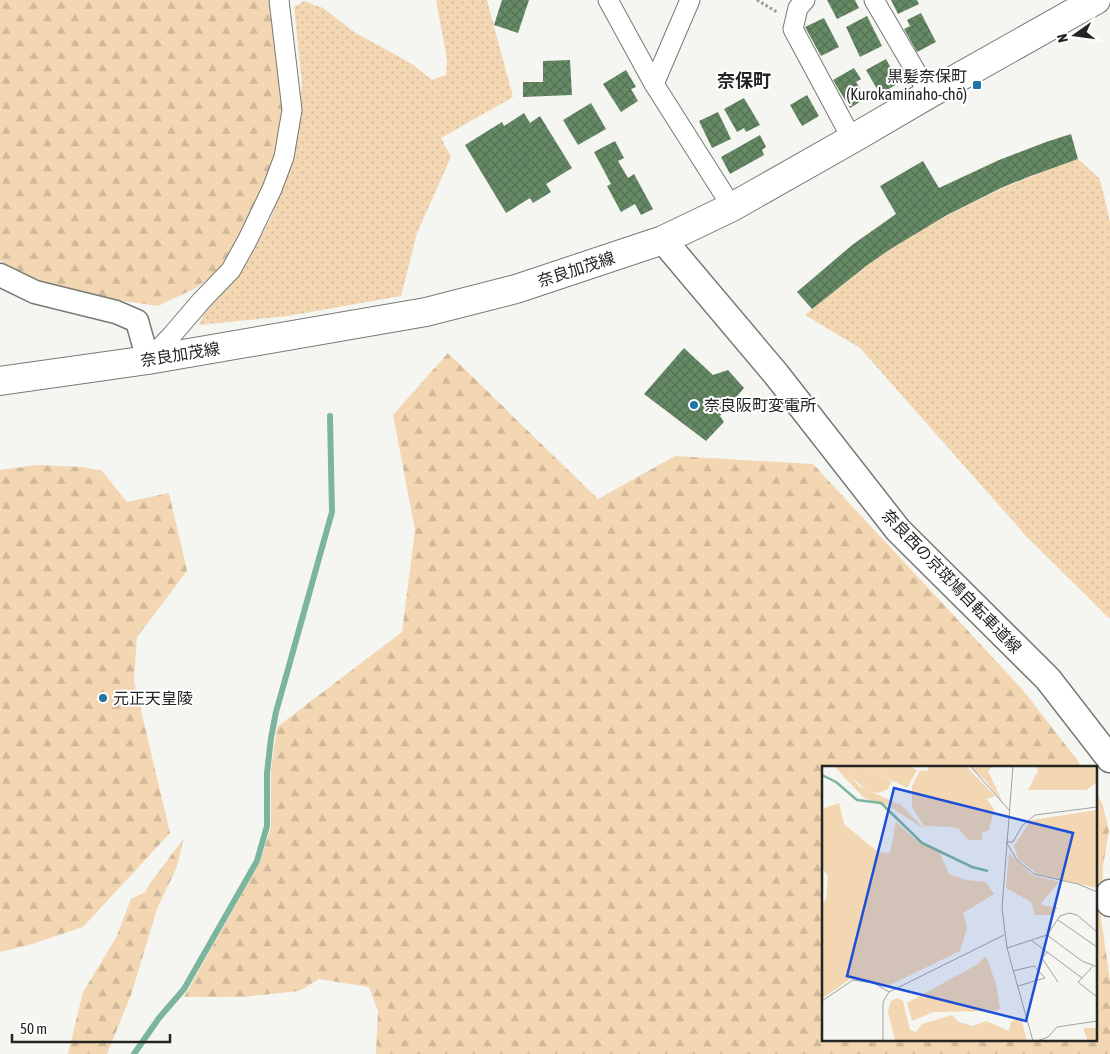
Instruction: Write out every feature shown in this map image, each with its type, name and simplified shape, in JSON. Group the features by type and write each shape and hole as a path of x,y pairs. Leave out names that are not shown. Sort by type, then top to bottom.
{"main road":[{"name":"奈良加茂線","path":"0,381 148,360 426,312 516,289 663,240 732,207 1096,0"},
{"name":"奈良西の京斑鳩自転車道線","path":"663,240 776,374 898,530 1048,679 1110,759"},
{"path":"1110,893 1110,903"}],"street":[{"path":"148,360 231,270 272,189 284,157 292,110 279,0"},
{"path":"608,0 654,84 732,207"},
{"path":"654,84 690,0"},
{"path":"805,0 798,8 793,29 852,139"},
{"path":"874,0 929,94"},
{"path":"0,275 34,292 116,312 138,321 148,360"}],"green space":[{"path":"0,0 271,0 285,109 276,163 224,266 196,288 158,306 117,300 31,278 7,266 0,260"},
{"path":"436,0 487,0 513,97 441,138 451,157 417,233 401,296 288,316 199,325 205,311 247,262 271,218 291,166 302,84 294,7 304,1 323,8 354,32 412,64 432,80 446,75 447,59"},
{"path":"1078,159 1100,179 1110,222 1110,619 1027,537 860,348 805,315 881,255 915,233 983,197"},
{"path":"448,353 598,499 675,456 813,464 1022,689 1081,766 822,766 822,1042 1098,1042 1098,796 1102,803 1109,830 1103,867 1101,918 1110,981 1110,1054 376,1054 378,1011 369,987 319,979 299,991 243,997 184,997 260,862 271,827 271,770 277,727 402,632 415,530 393,415"},
{"path":"37,465 83,467 102,471 127,502 169,493 187,571 137,637 134,680 170,833 83,927 29,945 0,952 0,470"},
{"path":"184,838 176,869 157,909 131,995 107,1054 68,1054 83,992 116,938 131,899 145,892"}],"building":[{"path":"502,0 529,0 518,33 494,25"},
{"path":"827,0 855,0 859,8 837,19"},
{"path":"891,0 917,0 919,4 898,14"},
{"path":"921,13 936,42 917,52 904,29 910,26 907,20"},
{"path":"867,16 882,46 860,57 846,27"},
{"path":"824,18 839,47 821,56 805,27"},
{"path":"886,59 899,83 880,94 866,70"},
{"path":"570,60 572,95 523,97 523,82 543,82 543,61"},
{"path":"854,68 861,79 856,82 866,98 850,108 833,80"},
{"path":"626,70 636,87 631,89 638,101 621,112 603,84"},
{"path":"807,95 819,116 802,126 790,105"},
{"path":"744,98 760,125 746,132 744,128 737,132 724,109"},
{"path":"591,103 606,129 578,145 563,120"},
{"path":"718,112 731,139 712,148 699,121"},
{"path":"524,113 530,123 540,116 572,168 546,184 551,192 533,203 530,198 506,213 465,145 502,122 504,126"},
{"path":"1071,134 1078,159 1001,188 947,215 866,266 812,309 797,292 852,245 896,214 880,186 923,161 939,188 999,160"},
{"path":"760,135 766,147 762,150 764,155 730,174 721,157"},
{"path":"615,141 624,158 618,161 628,178 634,174 653,209 641,215 635,204 621,212 607,186 611,184 594,152"},
{"name":"奈良阪町変電所","path":"684,348 713,375 728,370 744,388 720,416 724,422 706,441 644,394"}],"waterway":[{"path":"134,1054 159,1018 184,989 257,861 267,826 267,773 276,712 332,512 330,416"}],"place":[{"name":"黒髪奈保町 (Kurokaminaho-chō)","path":"977,85"},
{"name":"奈良阪町変電所","path":"694,405"},
{"name":"元正天皇陵","path":"103,698"}],"district":[{"name":"奈保町","path":"744,81"}]}
